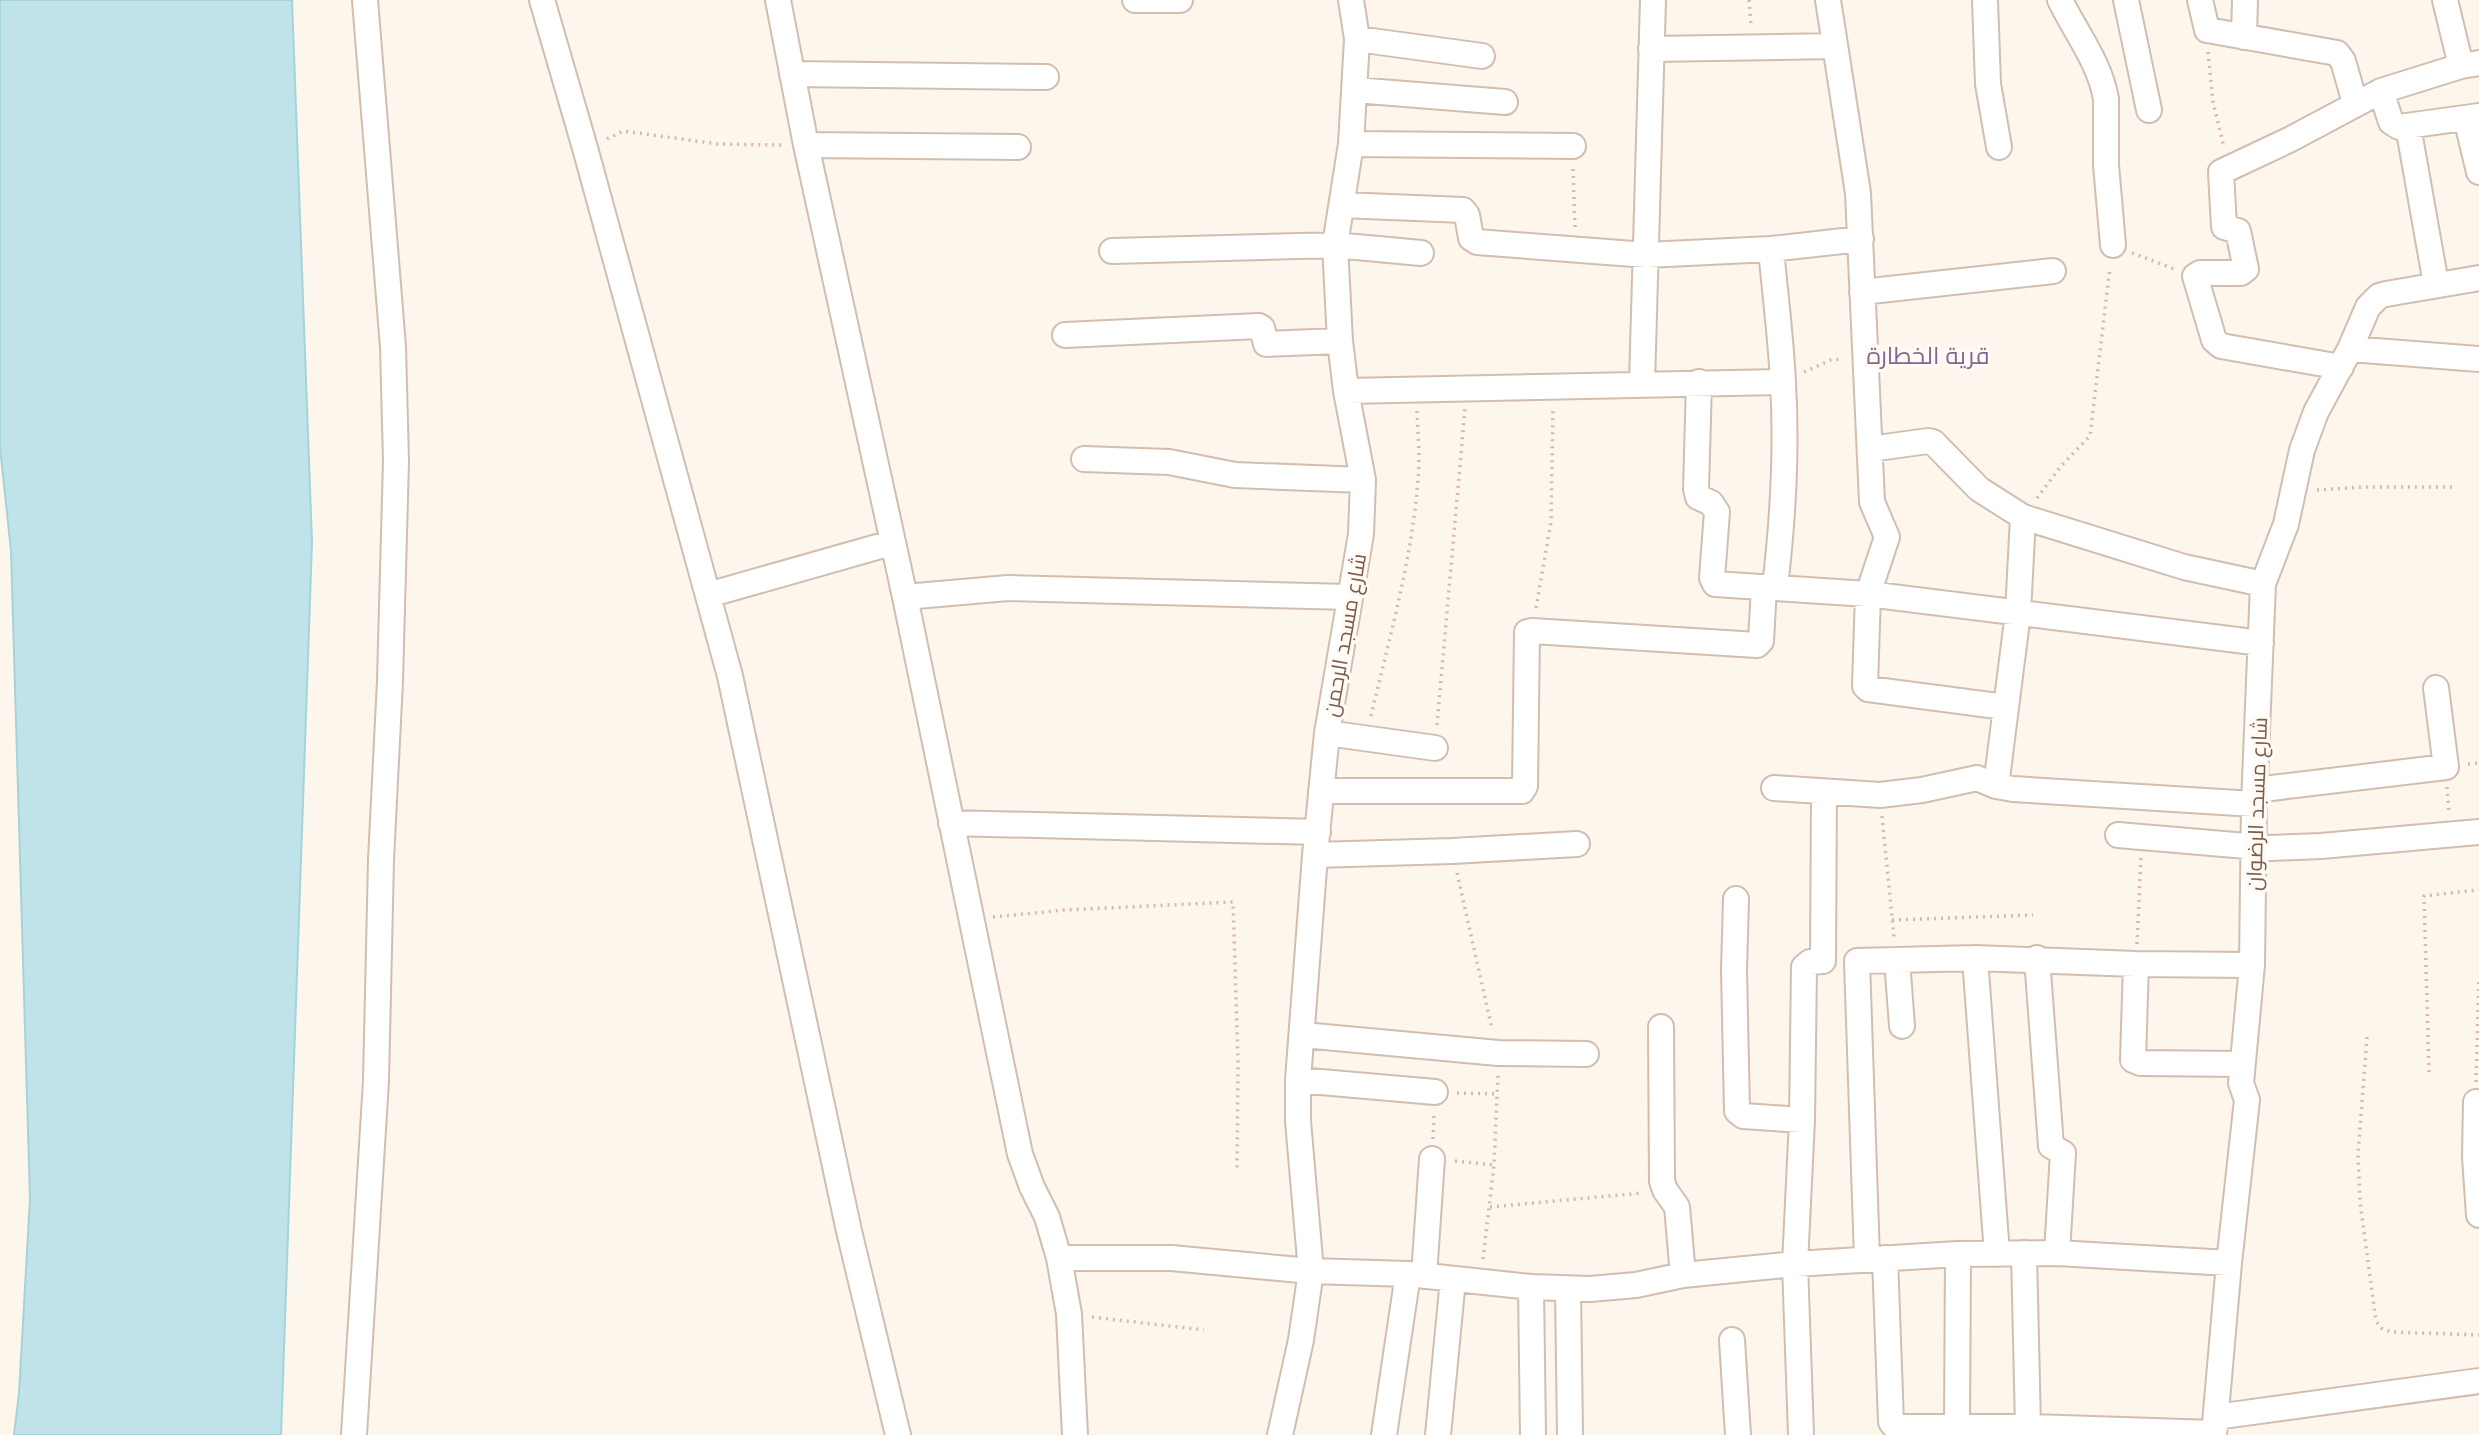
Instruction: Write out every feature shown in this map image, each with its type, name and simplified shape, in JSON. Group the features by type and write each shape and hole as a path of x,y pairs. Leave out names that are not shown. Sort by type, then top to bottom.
{"street":[{"path":"354,1435 376,1081 381,860 390,681 396,461 393,347 365,0"},
{"path":"542,0 730,676 849,1231 898,1435"},
{"path":"778,0 806,145 891,543 905,597 1020,1154 1032,1187 1048,1217 1059,1258 1069,1314 1076,1435"},
{"path":"1135,0 1180,0"},
{"name":"شارع مسجد الرحمن","path":"1280,1435 1301,1340 1311,1271 1298,1121 1298,1080 1316,843 1327,733 1362,534 1363,480 1346,391 1340,341 1335,245 1351,144 1355,90 1356,39 1351,0"},
{"path":"1642,383 1653,0"},
{"path":"1985,0 1989,85 1999,147"},
{"path":"2060,0 2094,61 2104,87 2107,184 2113,246"},
{"path":"2126,0 2149,110"},
{"path":"2200,0 2207,30 2337,53 2343,61 2355,103"},
{"path":"2244,37 2245,0"},
{"path":"2445,0 2470,64 2381,91 2291,139 2228,166 2220,175 2224,227 2238,231 2246,269 2241,273 2200,273 2195,278 2212,336 2217,344 2346,358 2479,359"},
{"path":"1834,2 1835,46 1857,181 1872,502 1888,537 1868,594 1866,688 2005,707"},
{"path":"1356,39 1482,56"},
{"path":"1651,50 1835,46"},
{"path":"792,74 1046,77"},
{"path":"1355,90 1505,102"},
{"path":"2381,91 2391,122 2399,127 2473,117 2479,172"},
{"path":"2408,126 2436,284"},
{"path":"1351,144 1573,146"},
{"path":"806,145 1018,147"},
{"path":"1342,205 1463,210 1468,215 1471,237 1477,242 1647,256 1771,249 1861,239"},
{"path":"1112,251 1335,245 1421,253"},
{"path":"1321,791 1518,792 1524,789 1526,634 1532,631 1756,645 1761,641 1781,531 1784,481 1783,382 1771,249"},
{"path":"1861,292 2053,271"},
{"name":"شارع مسجد الرضوان","path":"2215,1428 2246,1100 2241,1083 2252,965 2263,584 2286,524 2308,430 2346,358 2368,307 2379,296 2479,278"},
{"path":"1065,335 1260,326 1266,344 1340,341"},
{"path":"1699,382 1696,489 1698,497 1711,503 1717,512 1713,583 1868,594 2261,643"},
{"path":"1346,391 1783,382"},
{"path":"1870,449 1922,440 1933,442 1979,489 2023,517 2184,567 2263,584"},
{"path":"1084,459 1169,462 1251,476 1363,480"},
{"path":"1996,786 2018,612 2023,517"},
{"path":"708,595 891,543"},
{"path":"905,597 1007,589 1350,597"},
{"path":"1774,788 1880,795 1922,790 1976,778 2013,789 2255,797 2446,767 2436,688"},
{"path":"1327,733 1434,748"},
{"path":"1823,961 1824,792"},
{"path":"951,823 1452,851 1577,844"},
{"path":"2130,836 2254,847 2321,846 2479,832"},
{"path":"1736,900 1734,970 1737,1111 1743,1116 1802,1121"},
{"path":"1801,1435 1795,1264 1802,1121 1804,967 1808,962 1975,957 2136,964 2252,965"},
{"path":"1975,957 1997,1254"},
{"path":"2037,958 2051,1146 2063,1153 2057,1253"},
{"path":"1897,960 1902,1026"},
{"path":"1857,961 1876,1258 1891,1422 1895,1427 2215,1428 2479,1381"},
{"path":"2136,964 2133,1060 2140,1063 2242,1064"},
{"path":"1661,1027 1661,1174 1665,1190 1676,1207 1683,1275"},
{"path":"1303,1035 1498,1054 1586,1054"},
{"path":"1298,1080 1434,1092"},
{"path":"2476,1102 2479,1215"},
{"path":"1384,1435 1416,1275 1432,1159"},
{"path":"2024,1253 2028,1427"},
{"path":"1059,1258 1171,1258 1311,1271 1416,1275 1568,1289 1615,1287 1683,1275 1795,1264 1958,1254 2057,1253 2229,1262"},
{"path":"1957,1427 1958,1254"},
{"path":"1438,1435 1453,1279"},
{"path":"1531,1287 1533,1435"},
{"path":"1568,1289 1570,1435"},
{"path":"1732,1340 1738,1435"}],"path":[{"path":"2207,30 2213,102 2228,166"},
{"path":"585,148 623,131 719,144 806,145"},
{"path":"1573,146 1576,249"},
{"path":"2023,517 2061,466 2090,436 2113,246 2195,278"},
{"path":"1783,382 1831,360 1865,356"},
{"path":"1532,631 1551,522 1554,387"},
{"path":"1434,748 1466,389"},
{"path":"1365,739 1412,530 1419,479 1417,391"},
{"path":"2293,492 2363,487 2455,487"},
{"path":"2446,767 2451,834"},
{"path":"1880,795 1892,920 2033,915"},
{"path":"2130,836 2136,964"},
{"path":"1452,851 1498,1054"},
{"path":"2429,1072 2424,896 2479,890"},
{"path":"970,920 1064,910 1233,902 1238,1062 1237,1168"},
{"path":"2476,1102 2479,977"},
{"path":"2367,1037 2358,1154 2361,1202 2376,1321 2381,1328 2391,1332 2479,1335"},
{"path":"1480,1281 1494,1166 1498,1094 1434,1092 1432,1159 1494,1166"},
{"path":"1490,1207 1665,1190"},
{"path":"1069,1314 1204,1330"}],"water":[{"path":"0,0 292,0 312,542 281,1435 14,1435 19,1393 30,1199 11,551 0,447"}],"district":[{"name":"قرية الخطارة","path":"1928,354"}]}
